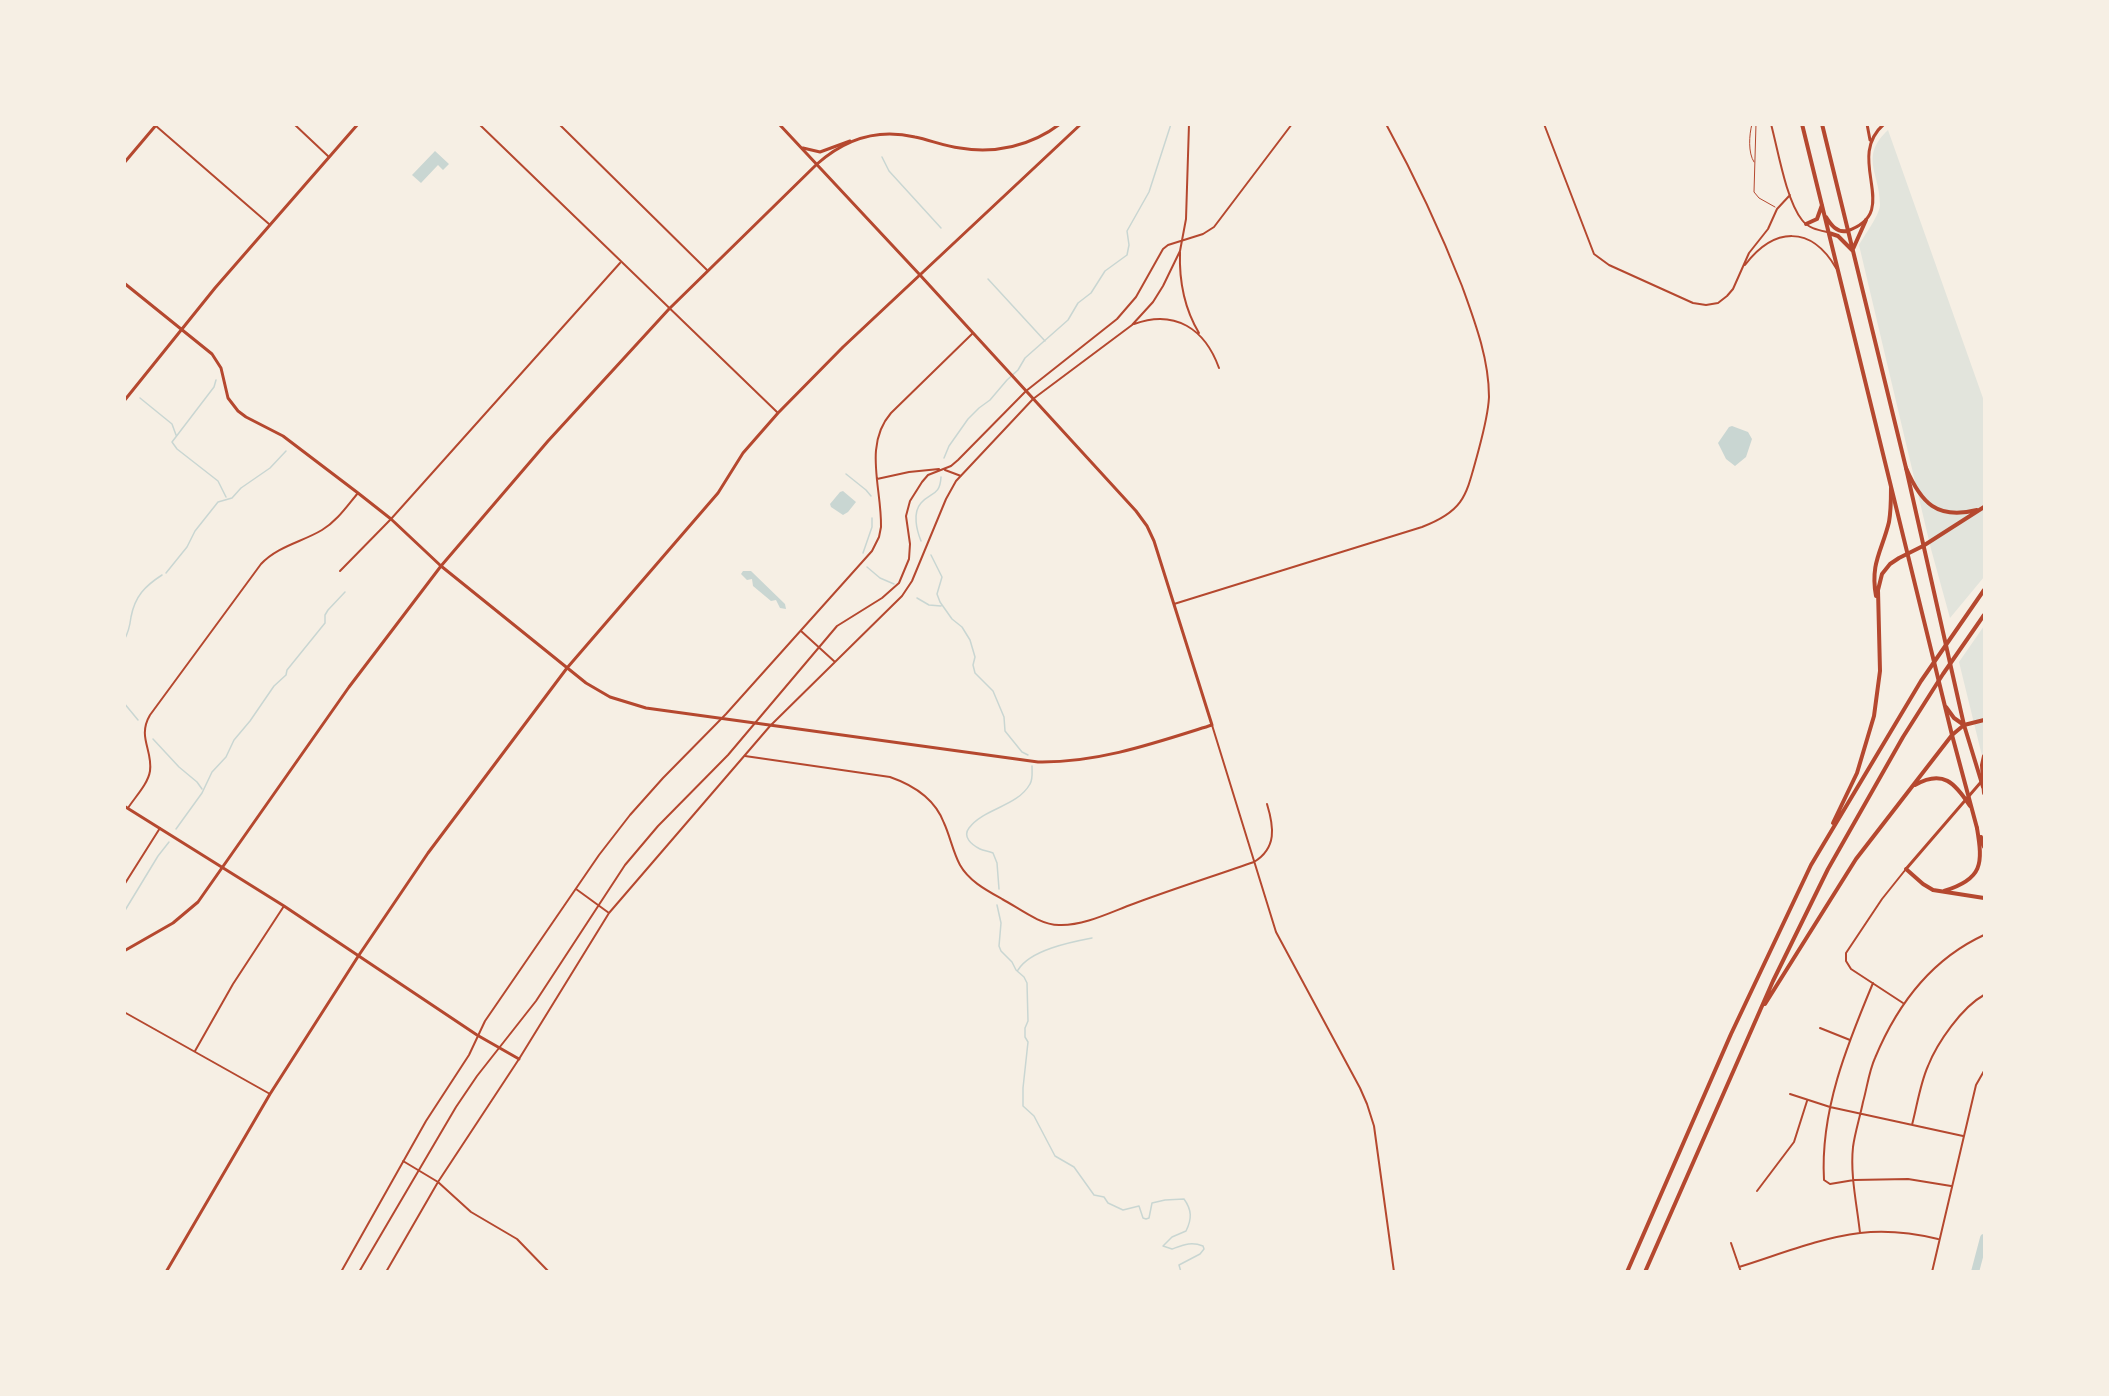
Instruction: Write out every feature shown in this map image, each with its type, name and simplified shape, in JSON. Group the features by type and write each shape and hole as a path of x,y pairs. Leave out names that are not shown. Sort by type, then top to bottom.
{"highway":[{"path":"1802,124 1952,735 1970,806 1984,847"},
{"path":"1822,124 1906,468 1964,724 1984,792"},
{"path":"1806,224 1817,219 1822,204"},
{"path":"1824,214 1835,228 1847,231"},
{"path":"1852,250 1866,220"},
{"path":"1829,233 1838,236 1852,250"},
{"path":"1906,468 1918,494 1934,508 1960,513 1984,508"},
{"path":"1878,606 1874,571 1889,521 1891,488"},
{"path":"1827,837 1857,773 1874,716 1880,671 1878,590 1882,574 1890,564 1984,508"},
{"path":"1627,1272 1765,960 1812,865 1921,681 1984,590"},
{"path":"1645,1272 1773,981 1828,869 1886,765 1984,615"},
{"path":"1946,707 1954,718 1964,724"},
{"path":"1761,1009 1856,859 1952,735 1964,724 1984,720"},
{"path":"1984,756 1982,765 1984,792"},
{"path":"1912,787 1924,780 1942,779 1958,789 1970,806"},
{"path":"1942,892 1966,883 1976,872 1981,859 1977,828"},
{"path":"1906,869 1923,884 1942,892 1984,898"}],"street":[{"path":"294,124 329,157"},
{"path":"124,401 269,224 358,124"},
{"path":"479,124 620,263 778,413"},
{"path":"560,124 707,271"},
{"path":"779,124 1143,519 1154,540 1280,941 1367,1104 1374,1126 1394,1272"},
{"path":"801,147 820,152 879,134 900,134 960,148 994,150 1028,142 1060,124"},
{"path":"166,1272 270,1094 358,956 428,853 567,668 717,494 743,453 778,413 843,347 1081,124"},
{"path":"1189,124 1187,196 1180,251 1180,279 1191,318 1219,368"},
{"path":"359,1272 462,1097 536,1000 625,865 646,838 728,755 837,626 882,598 899,583 909,559 907,508 922,482 928,476 958,460 1026,391 1117,319 1136,297 1163,249 1173,242 1203,234 1214,227 1292,124"},
{"path":"1174,604 1422,527 1451,512 1464,498 1488,410 1488,385 1483,352 1469,307 1438,225 1386,124"},
{"path":"1544,124 1589,244 1598,259 1693,303 1706,305 1718,303 1727,296 1733,289 1749,253 1768,230 1777,209 1790,195"},
{"path":"1771,124 1790,195 1797,211 1806,224 1829,233"},
{"path":"1847,231 1860,226 1872,212 1874,197 1868,160 1870,142 1866,124"},
{"path":"1870,142 1884,124"},
{"path":"124,163 157,125 269,224"},
{"path":"124,951 173,923 206,893 349,687 441,566 548,441 707,271 817,164 830,153 852,141"},
{"path":"1744,267 1757,251 1772,241 1795,236 1808,239 1823,249 1838,271"},
{"path":"386,1272 438,1182 519,1059 609,913 770,726 907,589 949,493 961,476 1033,399 1132,325 1149,307 1163,286 1180,251"},
{"path":"340,571 391,519 620,263"},
{"path":"124,283 208,350 222,373 228,398 245,417 284,436 391,519 441,566 567,668 600,692 623,703 755,724 1048,762 1087,759 1118,753 1212,725"},
{"path":"1132,325 1153,319 1171,320 1185,324 1201,335"},
{"path":"341,1272 403,1161 469,1055 489,1014 630,815 721,719 867,557 880,532 876,442 886,419 973,333"},
{"path":"877,480 909,472 943,469 961,476"},
{"path":"358,493 326,528 277,551 261,564 150,715 144,730 150,771 147,779 126,807 284,906 477,1035 519,1059"},
{"path":"801,631 835,662"},
{"path":"745,756 890,777 909,785 926,797 938,811 960,864 971,879 991,893 1039,919 1058,926 1089,920 1254,862 1266,852 1272,837 1273,825 1267,804"},
{"path":"1903,1003 1851,969 1846,961 1846,953 1882,899 1984,778"},
{"path":"124,885 160,828"},
{"path":"576,889 609,913"},
{"path":"195,1051 233,984 284,906"},
{"path":"1860,1233 1853,1147 1874,1060 1903,1003 1925,978 1942,961 1984,935"},
{"path":"1873,983 1850,1040 1830,1107 1823,1156 1824,1180 1830,1184 1854,1180 1908,1179 1951,1186"},
{"path":"1912,1126 1927,1067 1948,1030 1976,999 1984,995"},
{"path":"124,1012 270,1094"},
{"path":"1820,1028 1850,1040"},
{"path":"1932,1272 1976,1085 1984,1071"},
{"path":"1790,1094 1830,1107 1963,1136"},
{"path":"1756,1191 1794,1142 1807,1101"},
{"path":"403,1161 438,1182 471,1212 517,1239 549,1272"},
{"path":"1739,1267 1860,1233 1918,1234 1939,1239"},
{"path":"1731,1243 1741,1272"}],"lane":[{"path":"1752,124 1750,130 1751,157 1755,164"},
{"path":"1756,124 1754,192 1759,198 1777,209"}],"shaded area":[{"path":"1888,130 1984,401 1984,577 1950,618 1931,549 1859,245 1880,208 1873,157 1879,140"},
{"path":"435,151 449,164 443,170 438,165 421,183 412,175"},
{"path":"1732,426 1748,432 1752,439 1746,457 1735,466 1726,459 1718,443"},
{"path":"843,491 856,502 843,515 830,504"},
{"path":"743,571 751,571 785,604 786,609 780,608 776,600 771,601 753,586 752,579 747,580 741,574"},
{"path":"1984,626 1984,764 1959,662"}],"waterway":[{"path":"944,458 949,446 968,419 990,400 1018,370 1025,358 1068,320 1078,303 1091,293 1105,271 1127,255 1129,245 1127,231 1149,192 1171,124"},
{"path":"882,157 889,171 941,228"},
{"path":"988,279 1045,341"},
{"path":"216,380 214,387 172,442 177,449 218,481 226,497"},
{"path":"140,398 172,424 176,435"},
{"path":"166,573 218,502 232,498 241,488 270,468 286,451"},
{"path":"846,474 871,496"},
{"path":"921,541 916,517 918,507 937,491 941,477"},
{"path":"863,553 872,527 872,518"},
{"path":"931,555 942,577 937,594 940,602 970,640 975,657 973,665 975,673 993,691 1004,717 1005,731 1022,752 1028,755"},
{"path":"867,567 880,578 894,584"},
{"path":"124,640 138,597 162,575"},
{"path":"176,829 202,793 212,772 226,757 234,740 325,623 328,610 345,592"},
{"path":"917,598 929,605 941,606"},
{"path":"124,703 138,720"},
{"path":"153,739 202,789"},
{"path":"999,889 997,863 993,853 974,845 967,838 967,831 975,821 1009,803 1024,792 1032,780 1032,766"},
{"path":"124,912 169,842"},
{"path":"997,905 1001,923 999,946 1027,983 1028,1021 1025,1037 1028,1042 1023,1106 1034,1116 1055,1156 1074,1167 1094,1195 1104,1197 1108,1203 1123,1210 1139,1206 1143,1218 1146,1219 1149,1218 1152,1203 1184,1199 1190,1211 1188,1227 1186,1231 1172,1237 1163,1246 1172,1249 1195,1244 1203,1246 1204,1249 1200,1254 1179,1265 1181,1272"},
{"path":"1018,970 1024,963 1041,952 1092,938"},
{"path":"1975,1272 1984,1238"}]}
